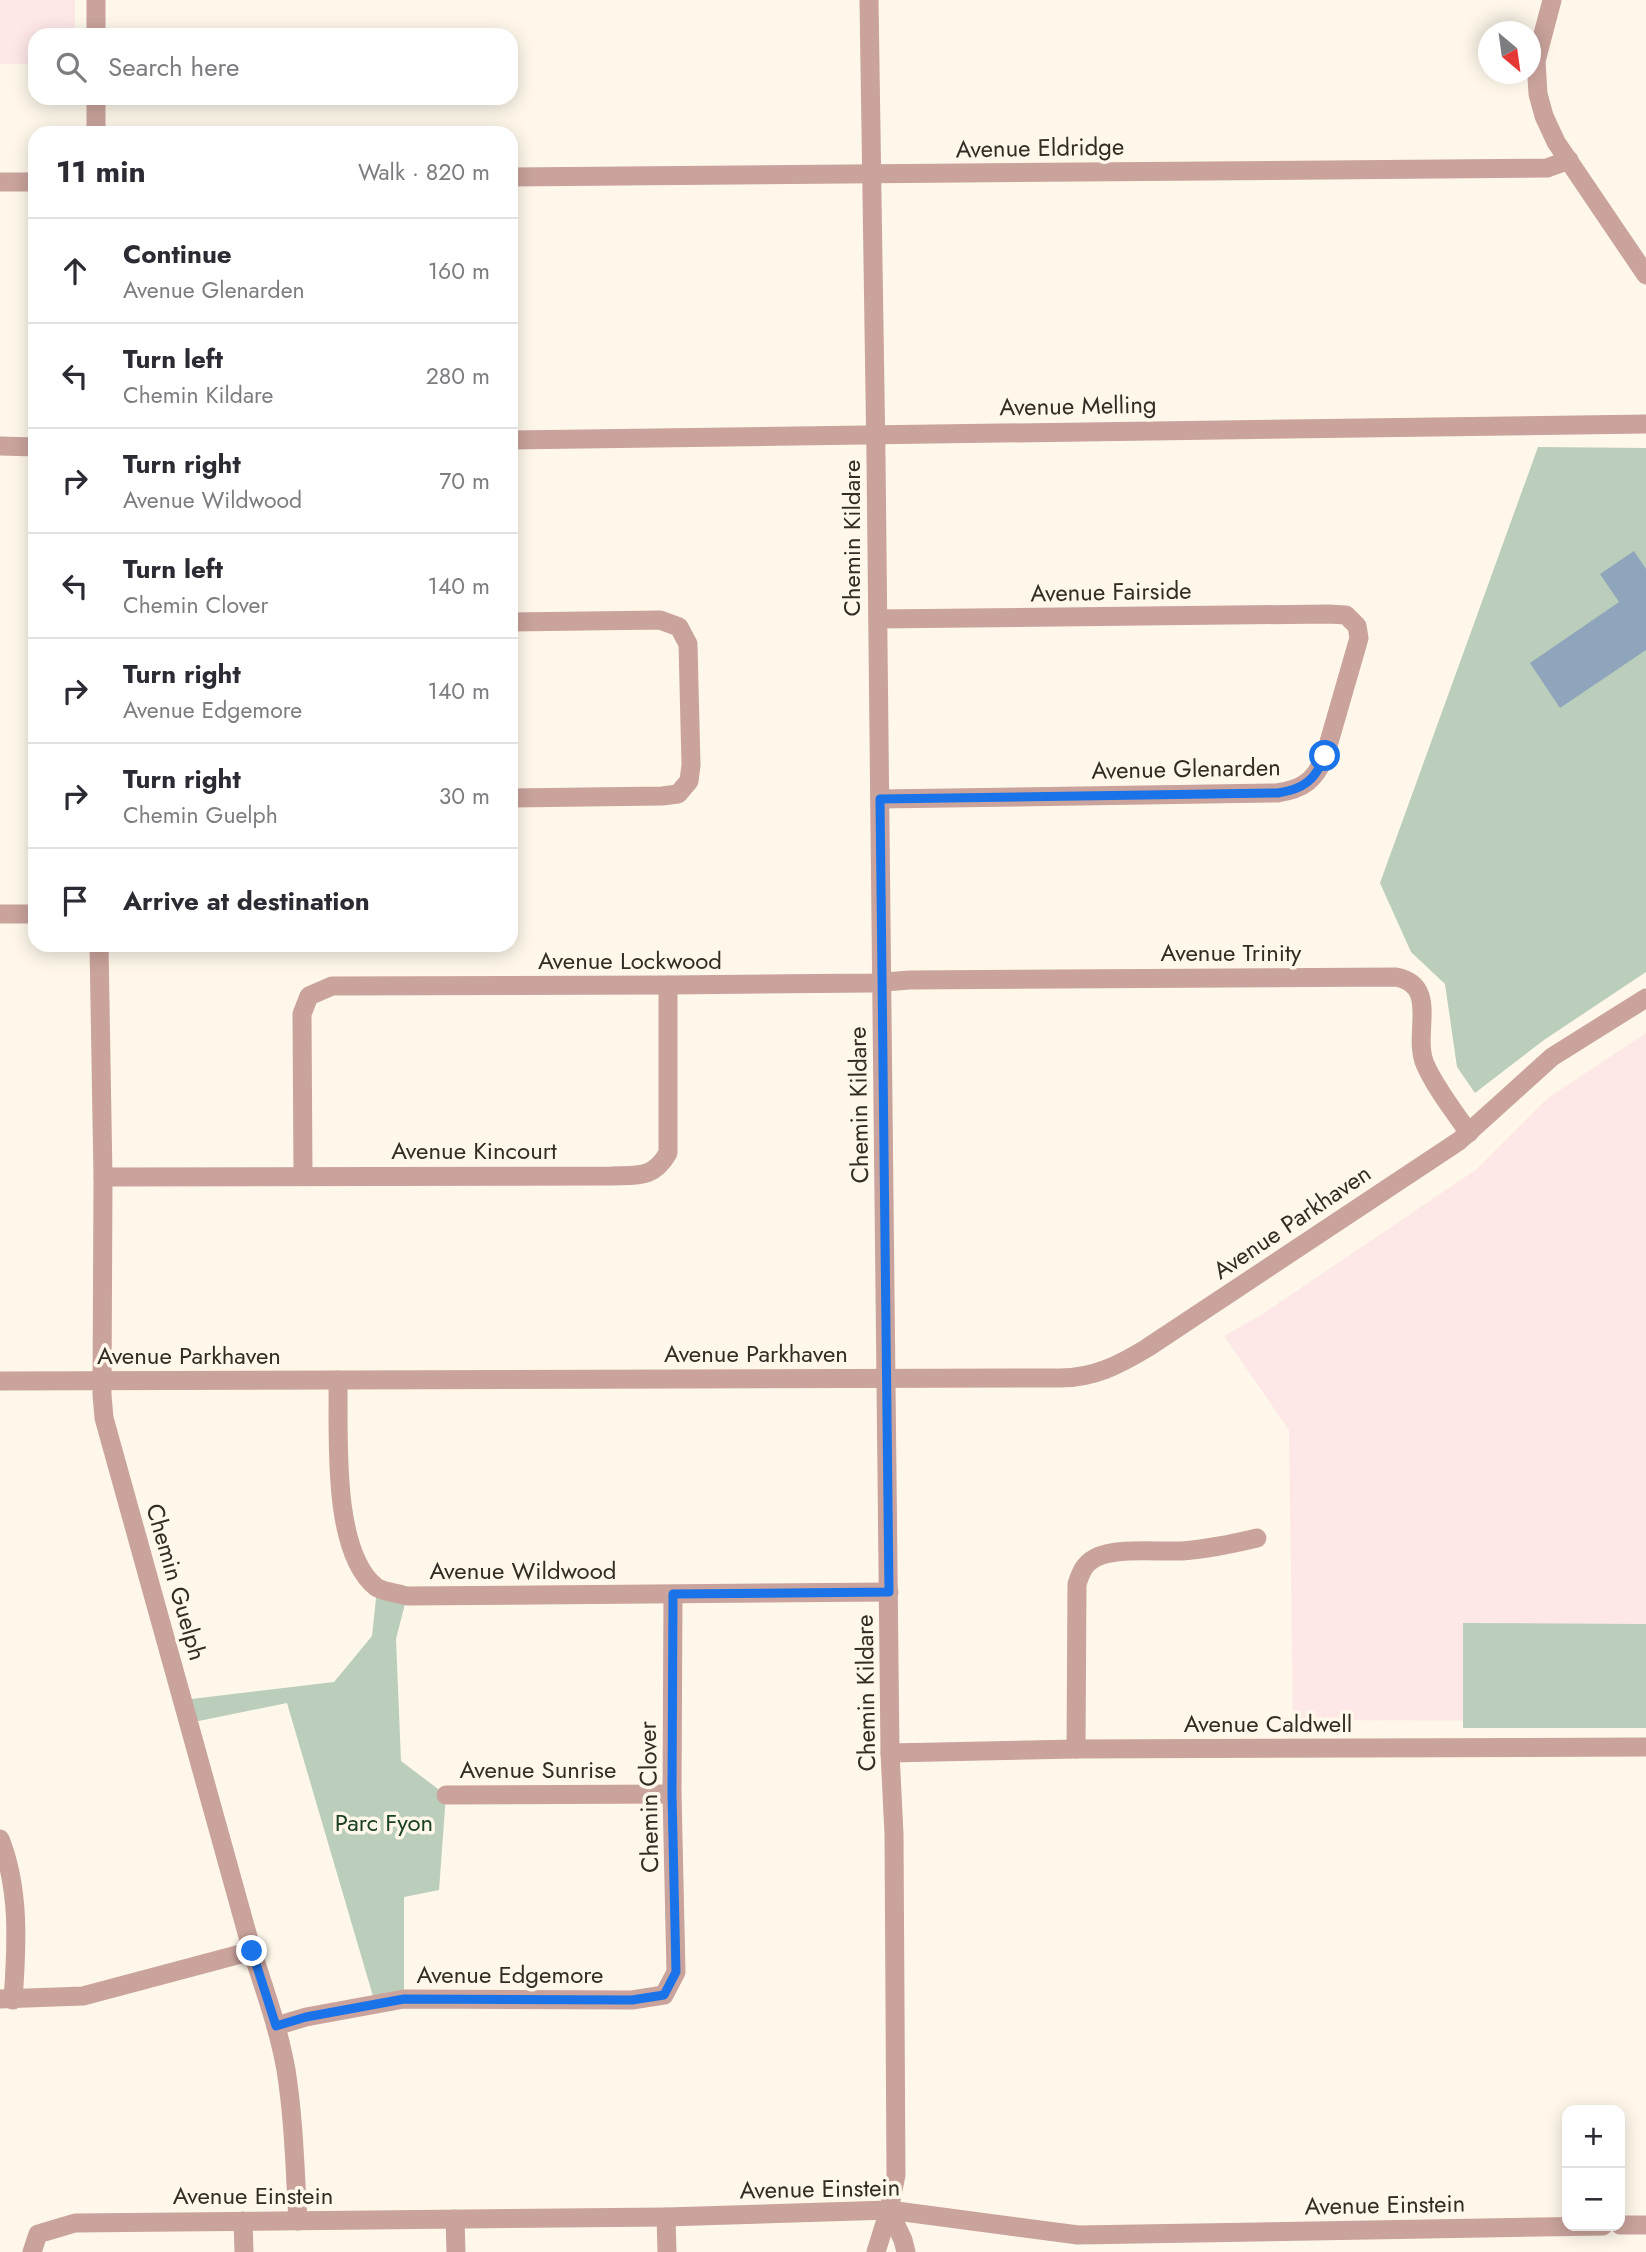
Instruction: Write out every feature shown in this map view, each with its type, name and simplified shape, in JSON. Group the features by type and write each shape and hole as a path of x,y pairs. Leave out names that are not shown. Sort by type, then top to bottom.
{"street":[{"path":"96,0 96,28"},
{"name":"Chemin Kildare","path":"869,0 890,1753 894,1834 896,2009 896,2175 876,2252"},
{"path":"1552,0 1538,50 1536,83 1548,127 1646,275"},
{"path":"96,105 96,126"},
{"name":"Avenue Eldridge","path":"518,177 1547,168 1569,160"},
{"path":"0,183 28,182"},
{"name":"Avenue Melling","path":"518,440 1646,424"},
{"path":"0,446 28,447"},
{"name":"Avenue Fairside","path":"878,620 1346,615"},
{"name":"Avenue Glenarden","path":"880,799 1294,791 1308,782 1319,770 1336,716 1359,638 1357,626 1346,615"},
{"path":"518,622 660,620 679,627 688,644 690,705 689,781 678,794 518,798"},
{"path":"0,914 28,914"},
{"name":"Chemin Guelph","path":"99,952 103,1177 102,1382 107,1430 252,1951 276,2026 286,2069 292,2117 298,2221"},
{"name":"Avenue Trinity","path":"882,982 923,979 1386,976 1410,981 1416,986 1421,998 1421,1048 1425,1064 1469,1133"},
{"name":"Avenue Lockwood","path":"303,1175 302,1014 309,996 332,986 882,982"},
{"name":"Avenue Kincourt","path":"103,1177 630,1176 653,1172 668,1153 668,985"},
{"name":"Avenue Parkhaven","path":"0,1381 1071,1378 1106,1370 1147,1349 1469,1133 1552,1057 1646,998"},
{"name":"Avenue Wildwood","path":"338,1380 340,1473 346,1537 358,1567 377,1589 407,1596 889,1592"},
{"path":"1076,1749 1077,1584 1083,1567 1097,1556 1122,1552 1182,1551 1218,1547 1257,1538"},
{"name":"Chemin Clover","path":"664,1995 676,1972 672,1794 673,1594"},
{"name":"Avenue Caldwell","path":"890,1753 1076,1749 1646,1747"},
{"name":"Avenue Sunrise","path":"446,1795 672,1794"},
{"path":"0,1839 13,1886 16,1925 7,1999 83,1996 252,1951"},
{"name":"Avenue Edgemore","path":"276,2026 306,2017 404,1999 632,2000 664,1995"},
{"path":"889,2210 906,2252"},
{"name":"Avenue Einstein","path":"35,2243 75,2222 666,2217 889,2210 1079,2235 1562,2227"},
{"path":"666,2217 667,2252"},
{"path":"455,2219 456,2252"},
{"path":"243,2221 244,2252"},
{"path":"1625,2225 1646,2225"}],"shaded area":[{"path":"0,0 75,0 75,28 28,28 28,64 0,64"},
{"path":"1646,1033 1646,1721 1293,1720 1289,1430 1224,1336 1261,1315 1477,1169 1548,1098"}],"green space":[{"path":"1538,447 1646,448 1646,972 1544,1040 1475,1093 1457,1067 1445,984 1411,952 1380,883"},
{"name":"Parc Fyon","path":"377,1589 407,1596 396,1639 401,1761 446,1795 439,1890 404,1897 404,1999 375,2003 287,1703 189,1723 183,1700 334,1682 372,1636"},
{"path":"1463,1623 1646,1624 1646,1728 1463,1728"}],"water":[{"path":"1634,551 1646,569 1646,650 1560,708 1530,663 1619,602 1600,574"}],"route":[{"path":"252,1951 276,2026 306,2017 404,1999 632,2000 664,1995 676,1972 672,1794 673,1594 889,1592 880,799 1278,793 1294,791 1308,782 1319,770 1325,756"}]}
